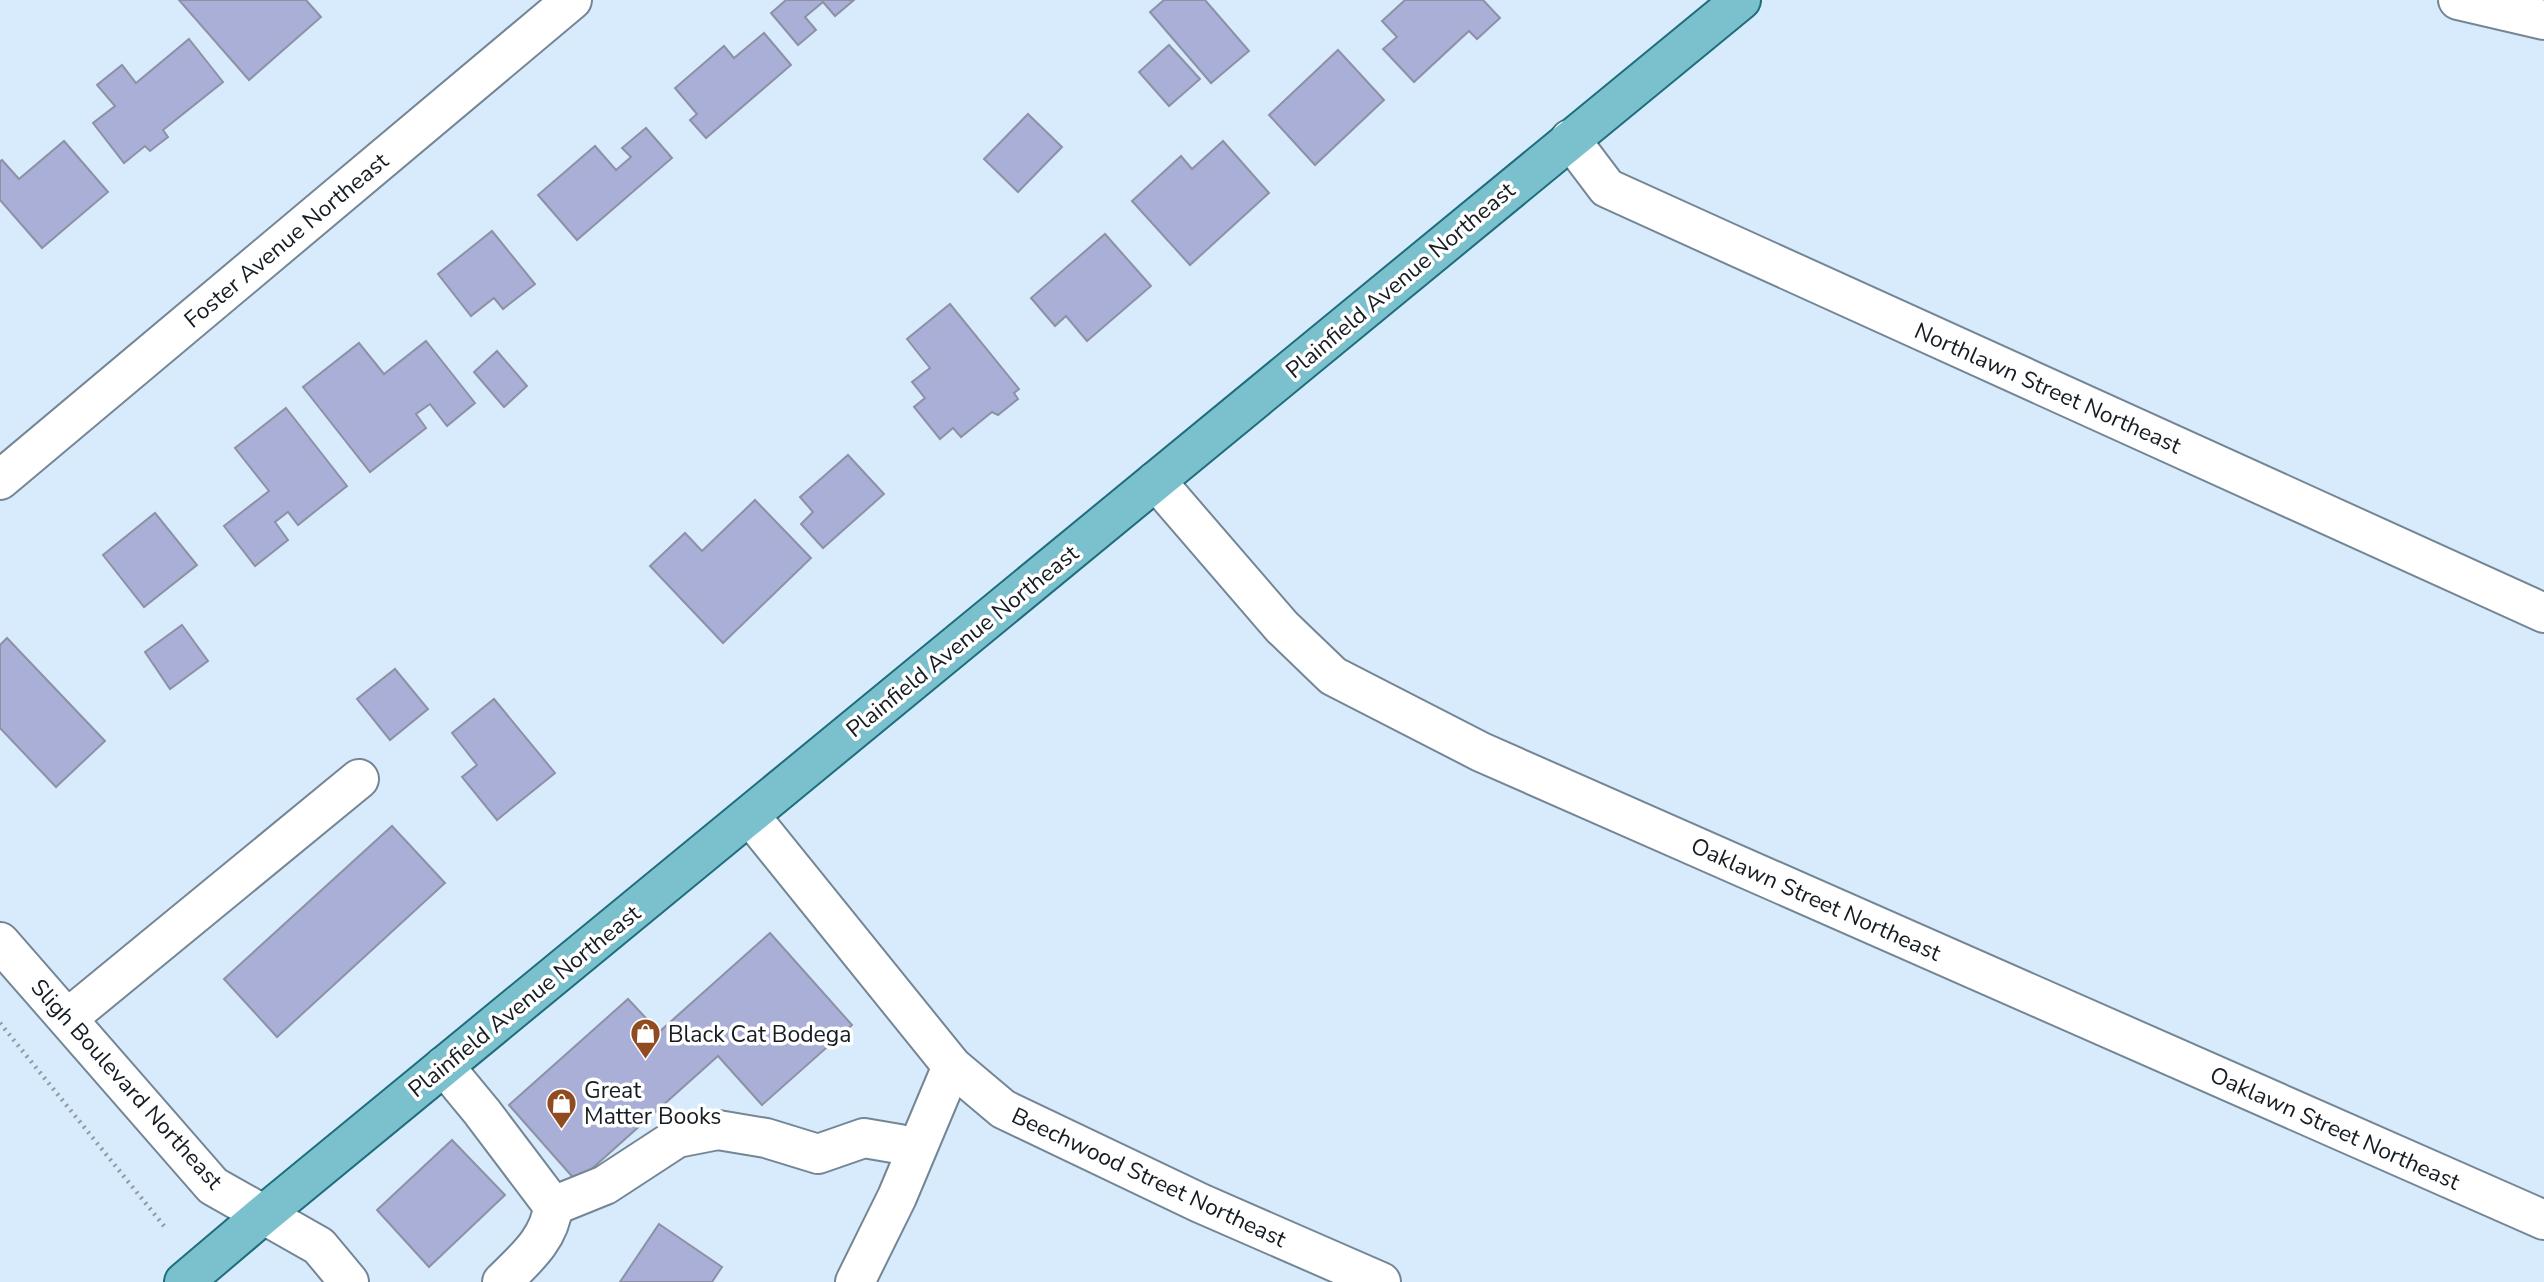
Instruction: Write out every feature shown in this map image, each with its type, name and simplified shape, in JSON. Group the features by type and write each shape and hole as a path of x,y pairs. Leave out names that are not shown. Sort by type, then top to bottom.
{"main road":[{"name":"Plainfield Avenue Northeast","path":"184,1282 262,1215 1741,0"}],"street":[{"name":"Foster Avenue Northeast","path":"0,480 572,0"},
{"path":"2458,0 2544,20"},
{"name":"Northlawn Street Northeast","path":"1570,139 1607,188 2544,613"},
{"name":"Oaklawn Street Northeast","path":"1156,481 1282,628 1333,676 1480,752 2544,1220"},
{"path":"68,1018 359,779"},
{"name":"Beechwood Street Northeast","path":"750,816 952,1066 1003,1109 1200,1203 1381,1282"},
{"name":"Sligh Boulevard Northeast","path":"0,942 212,1186 319,1246 349,1282"},
{"path":"444,1066 553,1206 552,1218 543,1238 502,1282"},
{"path":"855,1282 897,1197 952,1066"},
{"path":"553,1206 605,1185 677,1138 718,1130 766,1138 818,1154 864,1138 916,1150"}],"path":[{"path":"0,1023 164,1226"}],"building":[{"path":"179,0 306,0 321,17 249,80"},
{"path":"786,0 854,0 835,16 823,2 805,17 816,30 798,45 771,13"},
{"path":"1164,0 1205,0 1249,51 1211,83 1150,12"},
{"path":"1405,0 1483,0 1500,18 1477,39 1469,31 1414,82 1383,49 1397,37 1382,21"},
{"path":"764,33 791,65 706,138 690,120 697,114 675,88 724,46 734,58"},
{"path":"189,39 223,82 163,130 168,137 150,151 145,146 124,163 93,123 115,106 97,85 122,65 136,83"},
{"path":"1169,45 1200,79 1169,106 1139,72"},
{"path":"1338,50 1384,100 1315,165 1269,115"},
{"path":"1028,114 1062,147 1018,192 984,159"},
{"path":"646,128 672,158 577,240 538,195 595,146 616,170 631,157 622,148"},
{"path":"64,141 108,192 42,248 0,200 0,161 2,160 19,179"},
{"path":"1223,141 1269,193 1190,265 1132,201 1181,156 1192,169"},
{"path":"492,231 535,284 503,309 494,298 471,316 438,274"},
{"path":"1105,234 1151,286 1087,341 1066,316 1055,326 1031,298"},
{"path":"950,304 1019,389 1014,393 1018,399 998,415 992,412 961,437 953,428 940,439 914,407 925,398 912,382 930,368 907,339"},
{"path":"426,341 475,403 447,426 430,404 416,414 426,428 370,472 303,387 359,343 384,374"},
{"path":"497,351 527,386 504,407 474,372"},
{"path":"286,408 347,486 298,525 288,512 275,522 288,540 255,566 224,526 269,491 235,448"},
{"path":"848,455 884,494 823,548 801,524 813,512 800,497"},
{"path":"755,500 811,558 723,643 650,566 685,533 702,551"},
{"path":"155,513 197,565 144,607 103,555"},
{"path":"182,625 208,661 170,689 145,652"},
{"path":"7,638 105,741 56,787 0,728 0,645"},
{"path":"395,669 428,709 390,740 357,699"},
{"path":"494,699 555,773 497,820 462,777 477,765 452,733"},
{"path":"392,826 445,883 277,1037 224,979"},
{"path":"770,933 852,1025 762,1105 718,1056 577,1182 509,1105 628,999 659,1032"},
{"path":"452,1140 505,1195 429,1267 377,1210"},
{"path":"659,1224 722,1267 712,1282 620,1282"}],"place":[{"name":"Black Cat Bodega","path":"645,1061"},
{"name":"Great Matter Books","path":"561,1130"}]}
